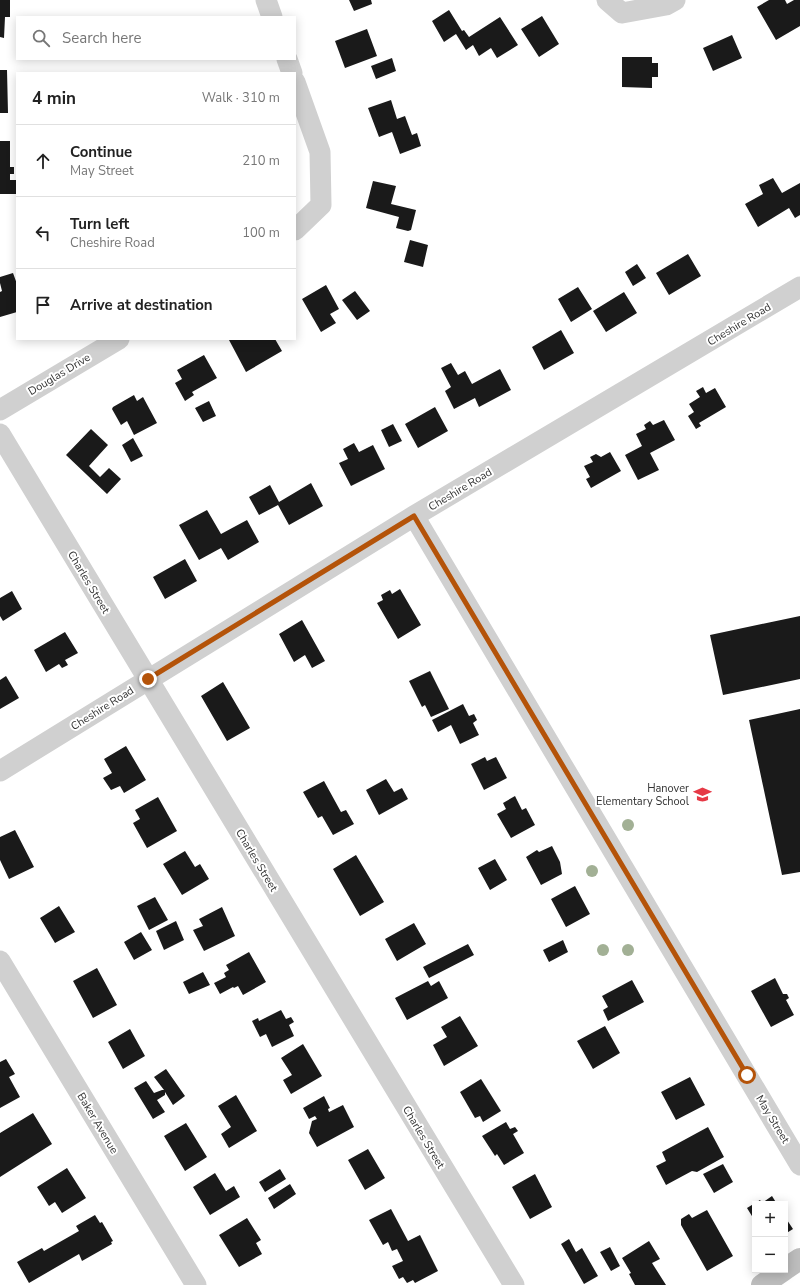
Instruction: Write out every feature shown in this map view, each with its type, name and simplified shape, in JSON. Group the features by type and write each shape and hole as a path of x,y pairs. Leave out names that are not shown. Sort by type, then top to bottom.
{"street":[{"path":"266,0 272,16"},
{"path":"607,0 622,13 666,5 675,0"},
{"path":"287,60 292,72"},
{"path":"296,85 320,152 321,205 296,229"},
{"name":"Cheshire Road","path":"0,771 414,516 800,287"},
{"name":"Douglas Drive","path":"0,410 117,340"},
{"name":"Charles Street","path":"0,434 514,1285"},
{"name":"May Street","path":"414,516 800,1165"},
{"name":"Baker Avenue","path":"0,961 196,1285"},
{"path":"788,1267 800,1259"},
{"path":"762,1285 780,1273"}],"building":[{"path":"0,0 10,0 10,17 5,17 4,38 0,37"},
{"path":"349,0 371,0 372,4 354,11"},
{"path":"769,0 785,0 787,4 794,0 800,0 800,26 776,40 757,7"},
{"path":"449,10 462,31 464,30 469,37 500,17 518,45 497,58 491,48 479,56 473,45 466,50 456,34 444,42 432,21"},
{"path":"542,16 559,44 539,57 521,29"},
{"path":"367,29 377,56 345,68 335,41"},
{"path":"732,35 742,58 713,71 703,48"},
{"path":"622,57 652,57 652,63 658,63 658,77 652,77 652,88 622,87"},
{"path":"392,58 396,71 376,79 371,66"},
{"path":"0,70 7,70 8,113 0,113"},
{"path":"391,100 397,119 405,116 412,135 417,133 421,146 400,154 392,132 379,137 368,108"},
{"path":"0,141 10,141 10,167 14,167 14,174 10,174 10,180 16,180 16,194 0,194"},
{"path":"773,178 782,193 800,183 800,215 795,218 789,208 758,227 745,204 763,194 759,185"},
{"path":"373,181 396,186 391,204 416,210 411,230 408,231 396,228 399,217 366,208"},
{"path":"410,240 428,245 423,267 404,262"},
{"path":"688,254 701,276 669,295 656,273"},
{"path":"637,264 646,278 633,286 625,272"},
{"path":"13,273 16,281 16,312 0,317 0,292 2,291 0,277"},
{"path":"326,285 339,309 330,314 336,323 321,332 302,299"},
{"path":"578,287 592,309 571,322 558,299"},
{"path":"355,291 370,311 357,320 342,300"},
{"path":"624,292 637,313 606,332 593,311"},
{"path":"561,330 574,353 544,370 532,347"},
{"path":"229,340 276,340 282,351 246,372"},
{"path":"204,355 217,378 192,392 194,395 185,401 175,383 182,379 177,370"},
{"path":"451,363 458,375 465,371 472,384 500,369 511,390 479,407 475,398 454,409 445,391 451,387 441,368"},
{"path":"703,387 706,393 715,388 726,407 699,423 701,426 696,429 688,416 694,412 689,404 700,397 696,391"},
{"path":"134,395 137,401 143,397 157,423 134,435 127,421 121,425 112,409"},
{"path":"209,401 216,416 203,422 195,408"},
{"path":"435,407 448,431 418,448 405,424"},
{"path":"664,420 675,440 650,453 659,470 638,480 625,455 642,446 636,434 646,429 644,425 650,421 653,425"},
{"path":"393,424 402,441 389,447 381,430"},
{"path":"91,429 108,445 89,466 100,477 109,468 121,479 107,494 66,455"},
{"path":"133,438 143,456 131,462 122,445"},
{"path":"354,443 359,452 373,445 385,469 351,486 339,463 348,459 343,449"},
{"path":"610,452 621,471 591,488 586,479 590,477 584,466 593,462 590,457 596,454 601,457"},
{"path":"311,483 323,506 289,525 278,505 259,515 249,497 270,485 279,502"},
{"path":"207,510 221,534 247,520 259,542 228,560 221,548 199,560 179,525"},
{"path":"185,559 197,581 165,599 153,577"},
{"path":"400,589 421,625 398,639 377,603 383,600 381,595 390,590 392,594"},
{"path":"12,591 22,609 3,621 0,616 0,598"},
{"path":"800,616 800,679 723,695 710,635"},
{"path":"302,620 325,661 312,668 305,655 294,662 279,634"},
{"path":"65,632 78,653 65,660 68,665 62,668 59,664 46,672 34,650"},
{"path":"430,671 449,709 431,717 425,705 422,707 409,681"},
{"path":"6,676 19,698 0,709 0,680"},
{"path":"223,682 250,728 227,741 201,696"},
{"path":"463,704 469,716 474,714 477,720 473,723 479,735 460,744 451,725 438,732 432,720"},
{"path":"800,709 800,872 782,875 749,720"},
{"path":"126,746 146,780 124,793 120,786 111,790 103,778 112,773 104,759"},
{"path":"485,757 487,761 496,757 507,778 484,790 471,764"},
{"path":"386,779 394,792 402,788 408,799 379,815 366,790"},
{"path":"324,781 341,812 346,810 354,824 333,835 322,816 318,818 303,792"},
{"path":"515,796 522,810 526,808 535,825 511,838 497,814 506,809 503,803"},
{"path":"158,797 177,831 147,848 133,823 140,819 135,810"},
{"path":"15,830 34,867 9,879 0,860 0,837"},
{"path":"552,846 560,862 562,874 541,885 526,857 537,850 539,852"},
{"path":"185,851 195,867 200,864 209,879 182,895 163,864"},
{"path":"356,855 384,902 360,916 333,869"},
{"path":"495,859 507,880 490,890 478,868"},
{"path":"575,886 590,914 566,927 551,899"},
{"path":"155,897 168,920 149,930 137,906"},
{"path":"59,906 75,932 55,943 40,918"},
{"path":"222,907 235,936 204,951 193,930 203,926 199,919"},
{"path":"176,921 184,940 164,950 156,931"},
{"path":"414,923 426,944 397,961 385,939"},
{"path":"141,932 152,950 134,960 124,942"},
{"path":"563,940 568,952 549,962 543,950"},
{"path":"468,944 474,955 429,978 423,967"},
{"path":"249,952 266,982 243,995 238,986 220,994 214,983 226,977 224,973 229,970 226,965"},
{"path":"97,968 117,1005 93,1018 73,981"},
{"path":"203,972 210,985 189,994 183,982"},
{"path":"775,978 783,994 787,994 789,998 786,1000 794,1015 771,1027 751,991"},
{"path":"632,980 644,1002 608,1021 603,1010 608,1007 602,996"},
{"path":"428,981 431,986 439,981 448,998 407,1020 395,998"},
{"path":"281,1010 286,1019 291,1017 294,1022 289,1025 294,1036 272,1047 266,1034 260,1037 252,1021 258,1018 259,1021"},
{"path":"460,1016 478,1046 444,1066 433,1045 447,1037 441,1027"},
{"path":"605,1026 620,1053 593,1069 577,1041"},
{"path":"130,1029 145,1056 123,1069 108,1042"},
{"path":"303,1044 322,1076 291,1094 283,1080 292,1075 281,1058"},
{"path":"6,1059 15,1074 9,1077 20,1097 0,1108 0,1062"},
{"path":"166,1069 185,1096 173,1105 165,1092 165,1095 157,1100 165,1112 153,1119 134,1088 146,1081 154,1093 164,1090 154,1077"},
{"path":"690,1077 705,1105 676,1120 661,1092"},
{"path":"481,1079 501,1111 483,1122 480,1116 475,1118 460,1092"},
{"path":"236,1095 257,1131 229,1148 221,1134 231,1127 218,1106"},
{"path":"324,1096 330,1108 328,1109 329,1112 343,1105 354,1127 317,1147 309,1133 312,1121 317,1119 315,1116 309,1119 303,1108"},
{"path":"33,1113 52,1144 0,1177 0,1133"},
{"path":"506,1122 510,1129 515,1127 518,1131 513,1134 524,1153 504,1165 497,1154 495,1156 482,1136"},
{"path":"186,1123 207,1157 185,1171 164,1136"},
{"path":"708,1127 724,1157 697,1172 692,1171 666,1185 656,1166 666,1161 662,1152"},
{"path":"368,1149 385,1178 365,1190 348,1160"},
{"path":"723,1164 733,1182 714,1193 703,1174"},
{"path":"67,1168 86,1198 62,1213 55,1202 49,1206 37,1187"},
{"path":"280,1169 286,1179 265,1192 259,1182"},
{"path":"215,1173 226,1191 234,1186 240,1197 210,1215 193,1187"},
{"path":"535,1174 552,1207 530,1219 512,1187"},
{"path":"290,1184 296,1194 274,1209 268,1198"},
{"path":"772,1196 775,1201 765,1201"},
{"path":"752,1205 752,1216 747,1208"},
{"path":"391,1209 408,1241 420,1235 438,1271 415,1283 413,1280 407,1283 403,1277 399,1279 392,1266 403,1261 397,1249 392,1251 388,1242 383,1245 369,1220"},
{"path":"707,1210 733,1256 707,1271 681,1225 681,1219 689,1214 692,1218"},
{"path":"95,1215 100,1223 102,1222 113,1241 111,1242 112,1244 82,1261 79,1254 29,1283 17,1262 42,1248 44,1251 79,1231 76,1226"},
{"path":"247,1218 261,1240 256,1243 262,1254 239,1267 219,1235"},
{"path":"788,1222 793,1229 788,1232"},
{"path":"569,1239 576,1252 582,1248 598,1276 584,1284 561,1244"},
{"path":"649,1241 660,1259 652,1263 666,1285 635,1285 629,1274 631,1273 622,1258"},
{"path":"610,1247 620,1266 611,1271 600,1252"}],"place":[{"name":"Hanover Elementary School","path":"702,794"}],"route":[{"path":"148,679 414,516 747,1075"}]}
